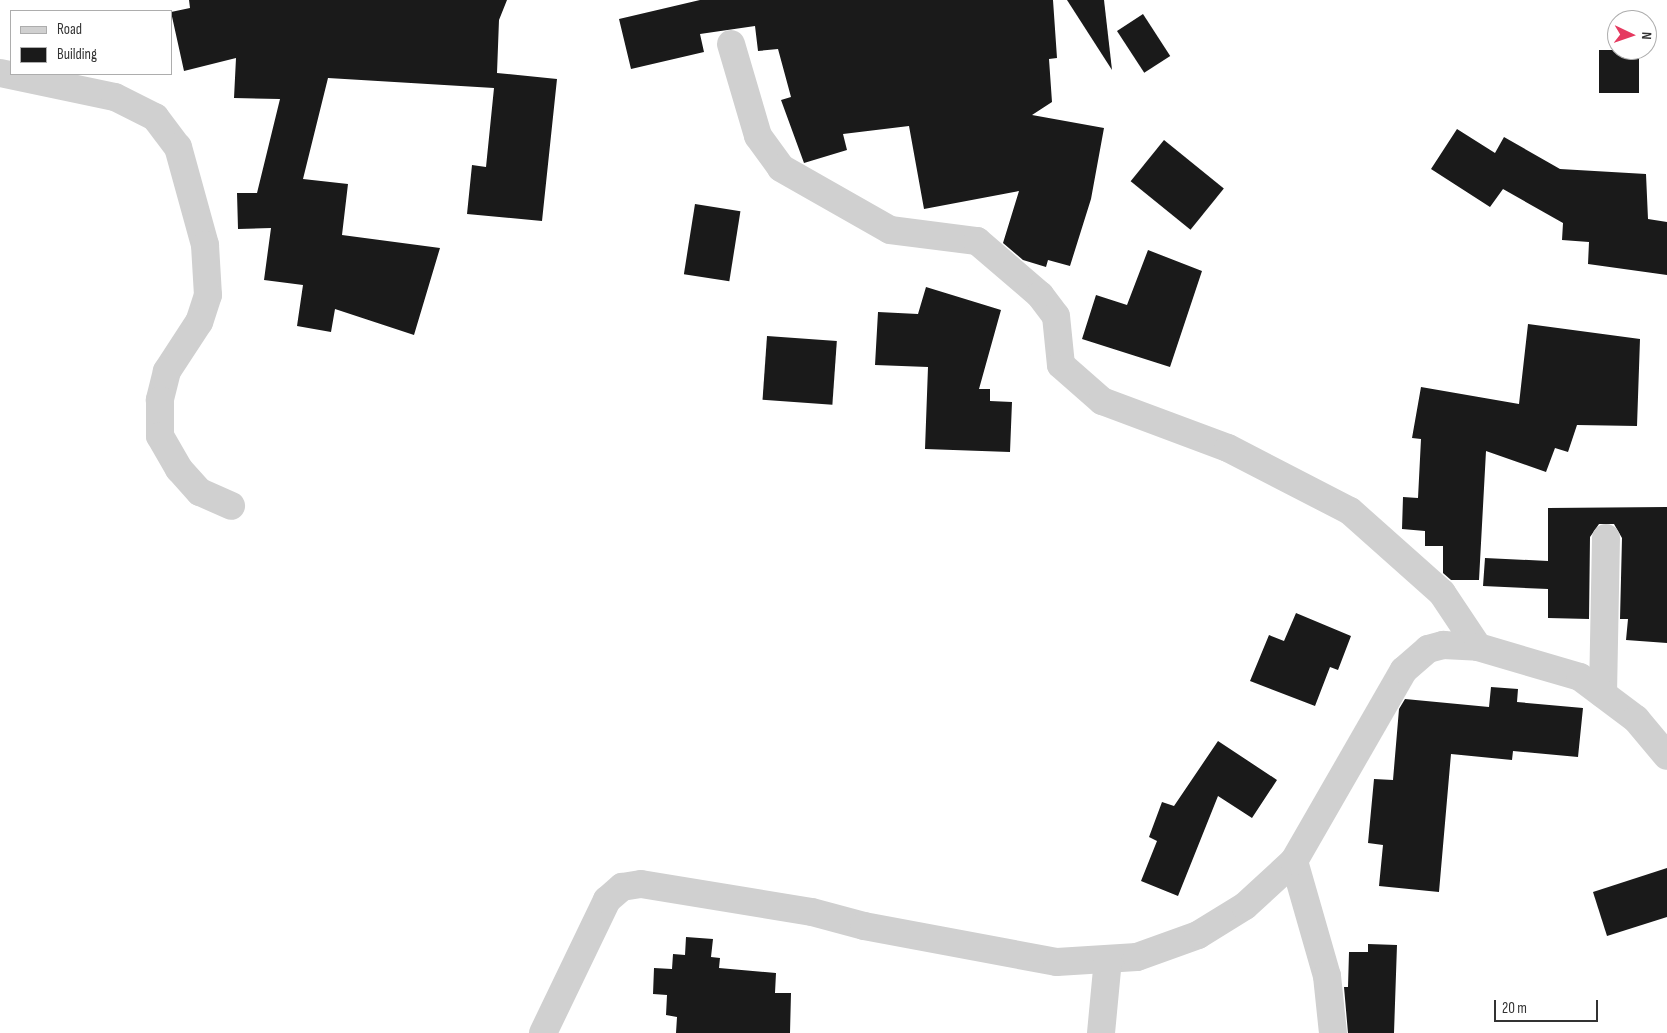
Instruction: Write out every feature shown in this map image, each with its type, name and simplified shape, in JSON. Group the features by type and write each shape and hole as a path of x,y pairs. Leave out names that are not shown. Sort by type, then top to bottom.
{"street":[{"path":"731,44 758,136 781,168 890,230 977,242 1045,302 1056,316 1061,365 1102,401 1228,448 1350,511 1442,593 1478,647"},
{"path":"0,74 115,97 155,117 178,147 205,245 208,295 199,322 167,371 160,400 160,436 179,469 200,492 231,506"},
{"path":"1603,694 1606,538"},
{"path":"543,1033 607,900 622,887 641,884 812,912 864,926 1057,962 1137,957 1198,936 1245,906 1294,861 1404,670 1428,649 1443,644 1478,647 1580,677 1636,719 1667,756"},
{"path":"1294,861 1328,976 1333,1033"},
{"path":"1102,1033 1108,959"}],"building":[{"path":"189,0 507,0 499,20 497,73 557,79 542,221 467,214 472,165 486,167 494,88 328,78 303,179 348,184 342,235 440,248 414,335 335,309 331,332 297,326 303,285 264,280 271,228 238,229 237,193 257,193 280,99 234,98 236,58 184,71 172,12 190,8"},
{"path":"700,0 1053,0 1057,58 1049,59 1052,102 1032,115 1104,128 1091,199 1070,266 1048,260 1046,267 1023,260 1003,243 1019,191 924,209 909,126 843,134 847,150 804,163 781,100 791,97 778,49 758,51 755,26 700,34 704,52 631,69 619,19"},
{"path":"1067,0 1104,0 1112,70"},
{"path":"1143,14 1170,56 1144,73 1117,31"},
{"path":"1599,50 1607,50 1607,60 1639,60 1639,93 1599,93"},
{"path":"1457,129 1495,153 1504,137 1560,169 1646,174 1648,219 1667,222 1667,275 1588,264 1589,242 1562,240 1563,223 1503,189 1490,207 1431,169"},
{"path":"1164,140 1224,188 1190,230 1131,181"},
{"path":"695,204 740,211 729,281 684,274"},
{"path":"1148,250 1202,271 1170,367 1082,339 1096,295 1127,305"},
{"path":"926,287 1001,310 979,389 990,389 990,401 1012,402 1010,452 925,449 928,367 875,365 878,312 918,314"},
{"path":"1528,324 1640,339 1637,426 1577,425 1568,452 1555,448 1546,472 1486,451 1479,580 1451,580 1443,573 1443,546 1425,546 1425,531 1402,529 1403,497 1418,498 1421,439 1412,438 1421,387 1519,404"},
{"path":"767,336 837,341 832,405 763,400"},
{"path":"1667,507 1667,643 1626,640 1628,619 1620,619 1622,538 1614,524 1599,524 1590,537 1589,619 1548,618 1548,589 1483,586 1485,558 1548,561 1548,508"},
{"path":"1296,613 1351,636 1338,670 1330,667 1315,706 1250,681 1269,635 1284,641"},
{"path":"1491,687 1518,689 1517,702 1583,708 1578,757 1513,751 1512,760 1451,754 1439,892 1379,886 1383,845 1368,843 1374,779 1393,780 1399,709 1405,699 1489,707"},
{"path":"1218,741 1277,780 1252,818 1218,796 1178,896 1141,881 1157,841 1149,837 1162,802 1174,806"},
{"path":"1667,868 1667,917 1607,936 1593,892"},
{"path":"686,937 713,939 711,957 720,958 719,968 776,973 775,993 791,993 790,1033 676,1033 677,1017 666,1015 667,995 653,994 654,968 672,969 673,954 685,955"},
{"path":"1368,944 1397,945 1394,1033 1348,1033 1344,987 1348,987 1349,952 1368,952"}]}
